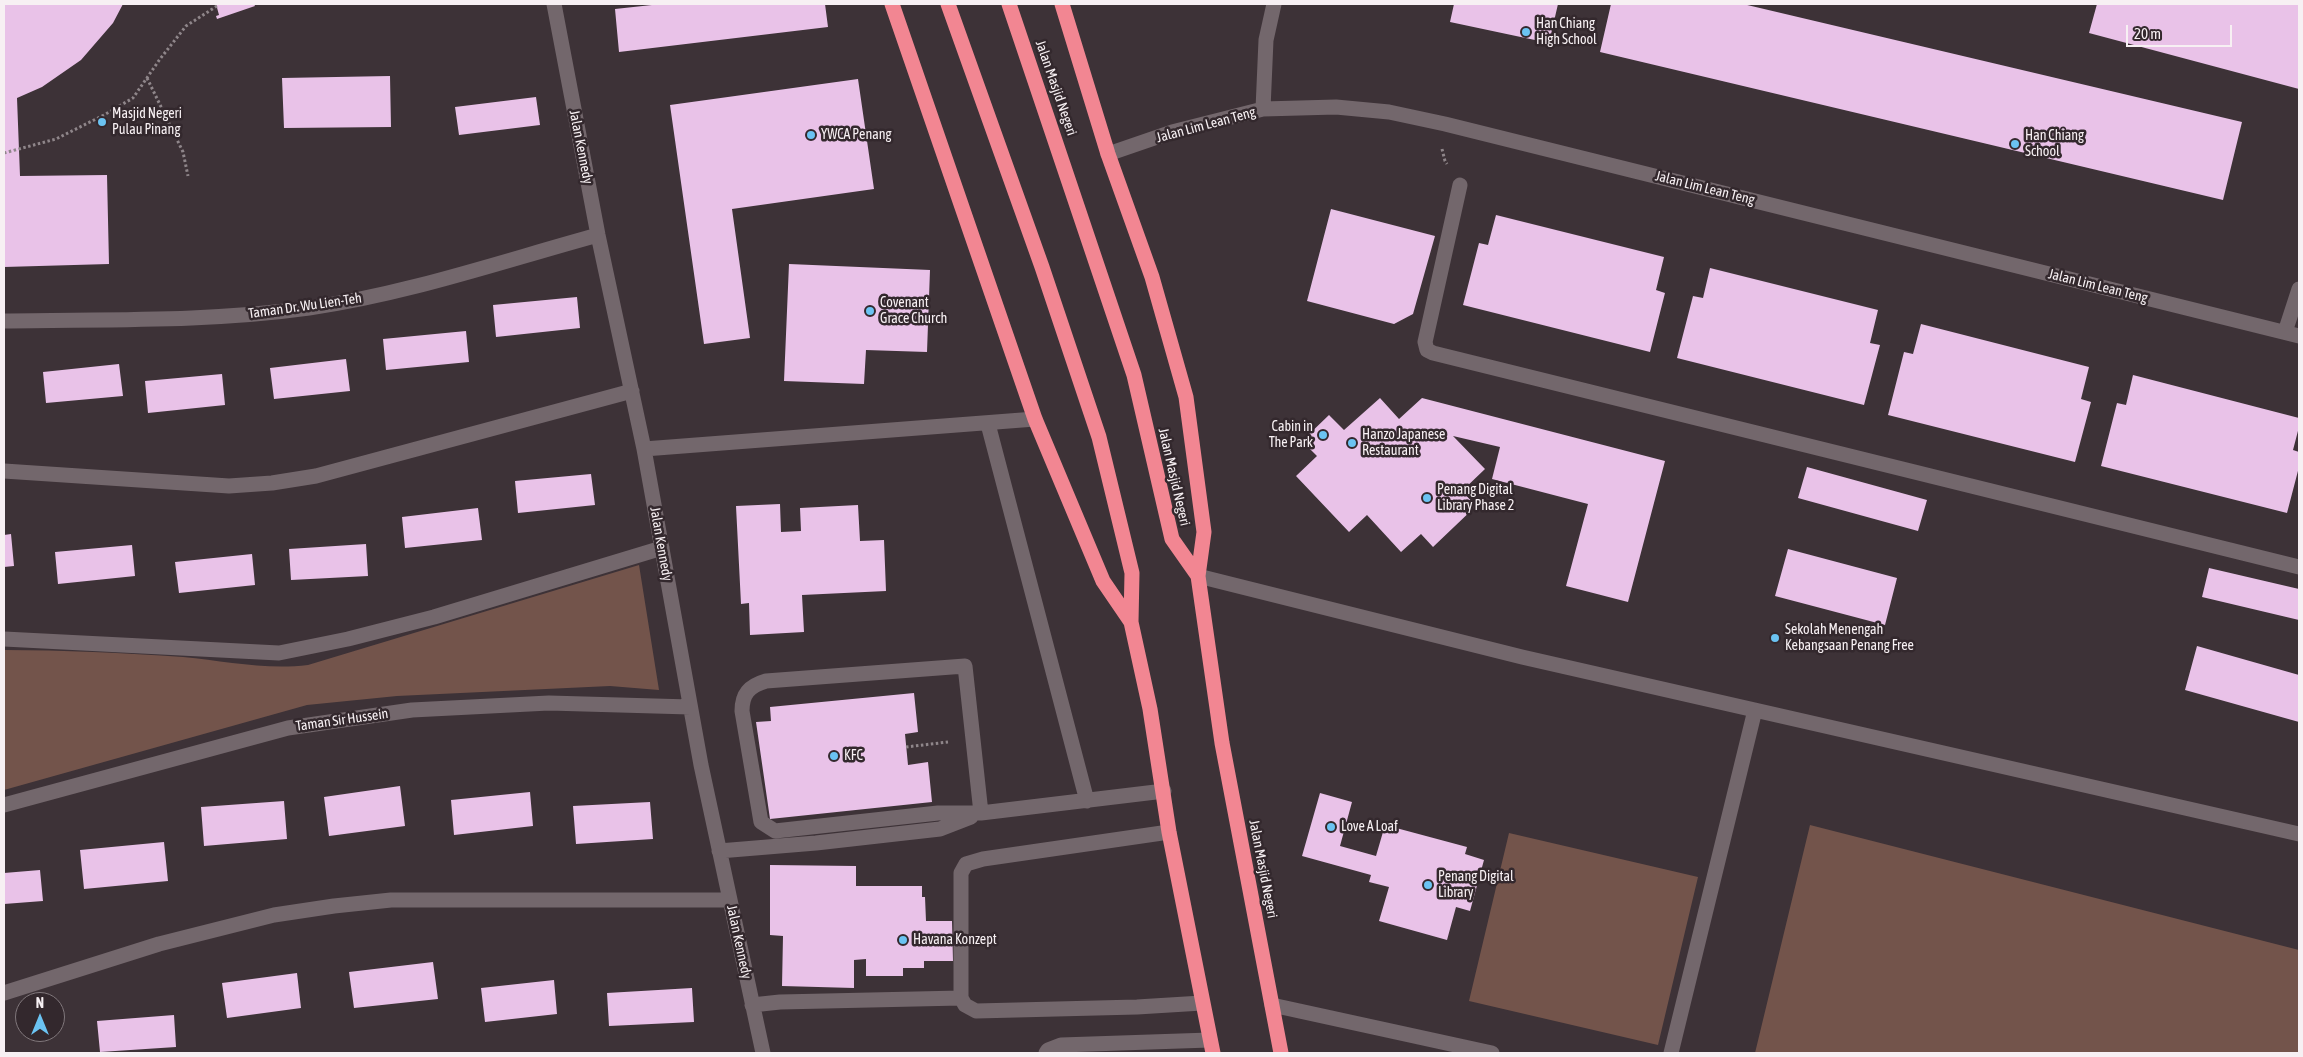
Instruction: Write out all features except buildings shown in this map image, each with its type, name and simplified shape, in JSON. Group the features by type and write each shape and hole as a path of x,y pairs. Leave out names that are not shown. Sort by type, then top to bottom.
{"highway":[{"path":"892,4 1035,419 1103,581 1131,622"},
{"path":"948,4 1042,267 1099,438 1132,573 1131,622 1150,709 1169,832 1211,1047"},
{"name":"Jalan Masjid Negeri","path":"1009,4 1134,375 1172,539 1198,576 1222,743 1281,1053"},
{"path":"1062,4 1108,154 1152,277 1186,397 1204,532 1198,576"}],"street":[{"name":"Jalan Kennedy","path":"554,4 598,234 644,449 690,707 763,1053"},
{"path":"1263,109 1266,40 1274,4"},
{"name":"Jalan Lim Lean Teng","path":"1108,154 1197,125 1263,109 1336,107 1389,112 2292,334"},
{"path":"1460,185 1425,342 1427,350 1433,353 2299,564"},
{"name":"Taman Dr. Wu Lien-Teh","path":"4,321 198,318 308,308 358,300 409,287 598,234"},
{"path":"2292,334 2299,289"},
{"path":"4,470 185,484 229,486 272,483 316,476 632,391"},
{"path":"644,449 1035,419"},
{"path":"988,424 1086,800"},
{"path":"4,639 280,653 348,639 434,617 662,548"},
{"path":"1198,576 1522,657 2299,834"},
{"path":"981,813 965,666 766,681 756,684 747,691 742,701 742,711 762,822 775,831 938,813 981,813 1164,791"},
{"name":"Taman Sir Hussein","path":"4,805 288,728 412,710 530,704 690,707"},
{"path":"1671,1053 1755,710"},
{"path":"719,851 816,843 940,829 981,813"},
{"path":"1169,832 983,859 966,864 961,873 961,998 965,1005 976,1010 1136,1007 1202,1003"},
{"path":"4,994 159,944 274,916 334,906 390,900 730,900"},
{"path":"752,1005 780,1002 961,998"},
{"path":"1272,1005 1492,1053"},
{"path":"1046,1053 1048,1050 1061,1045 1211,1047"}],"path":[{"path":"4,153 56,139 104,116 132,98 186,26 216,6"},
{"path":"147,77 183,152 188,176"},
{"path":"1444,124 1442,153 1444,161 1458,174 1460,185"},
{"path":"906,747 974,740"}],"shaded area":[{"path":"639,565 659,690 610,686 397,696 307,705 4,790 4,650 71,651 183,657 261,666 308,665"},
{"path":"1810,825 2299,950 2299,1053 1755,1053"},
{"path":"1509,833 1698,877 1658,1045 1469,1001"}],"place":[{"name":"Han Chiang High School","path":"1526,32"},
{"name":"Masjid Negeri Pulau Pinang","path":"102,122"},
{"name":"YWCA Penang","path":"811,135"},
{"name":"Han Chiang School","path":"2015,144"},
{"name":"Covenant Grace Church","path":"870,311"},
{"name":"Cabin in The Park","path":"1323,435"},
{"name":"Hanzo Japanese Restaurant","path":"1352,443"},
{"name":"Penang Digital Library Phase 2","path":"1427,498"},
{"name":"Sekolah Menengah Kebangsaan Penang Free","path":"1775,638"},
{"name":"KFC","path":"834,756"},
{"name":"Love A Loaf","path":"1331,827"},
{"name":"Penang Digital Library","path":"1428,885"},
{"name":"Havana Konzept","path":"903,940"}]}
